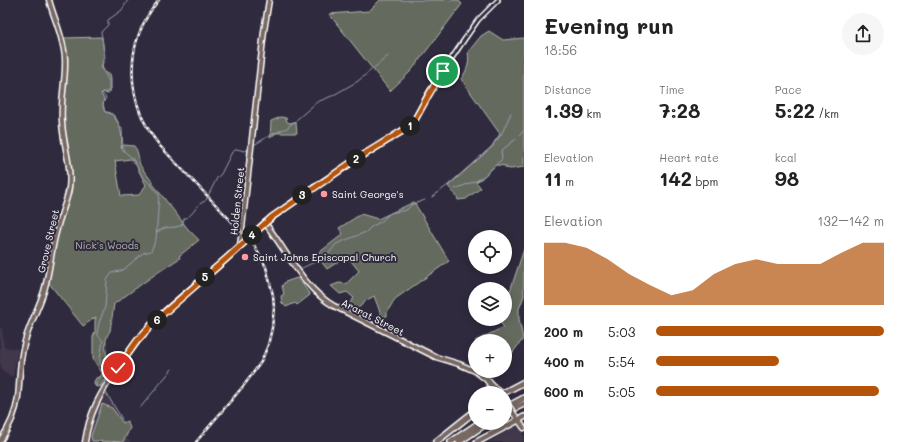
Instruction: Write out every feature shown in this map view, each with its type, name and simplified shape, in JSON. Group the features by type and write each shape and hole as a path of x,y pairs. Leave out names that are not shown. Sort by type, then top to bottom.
{"highway":[{"path":"488,381 491,386"},
{"path":"512,388 524,382"},
{"path":"512,404 524,398"},
{"path":"512,410 524,404"},
{"path":"437,442 468,417"},
{"path":"477,442 521,419"},
{"path":"451,442 469,430"},
{"path":"459,442 477,430"}],"main road":[{"name":"Grove Street","path":"0,441 8,429 15,411 24,344 44,290 55,234 68,193 70,169 62,126 61,111 65,73 64,54 61,38 49,0"},
{"name":"Holden Street","path":"85,442 89,419 98,399 137,341 163,313 240,246 264,32 269,0"},
{"path":"240,246 265,223"},
{"name":"Ararat Street","path":"265,223 308,284 325,300 436,357 472,370 493,386"},
{"path":"241,234 243,238 247,239"},
{"path":"512,411 521,419 524,428"}],"street":[{"path":"265,223 309,190 412,125 430,91 464,39 478,20 498,0"}],"shaded area":[{"path":"0,327 2,329 4,347 18,349 13,377 3,372 0,363"},
{"path":"106,390 123,421 126,420 130,428 127,439 131,442 88,442 96,410"},
{"path":"517,425 519,426 524,436 524,442 489,442 509,430 512,430 512,428"}],"green space":[{"path":"380,0 458,0 462,4 411,71 390,91 329,14 369,11"},
{"path":"489,31 503,40 524,38 524,167 511,169 505,168 506,166 496,165 476,182 481,188 466,199 458,200 448,186 494,145 493,144 500,134 461,79 468,67 468,52 481,36"},
{"name":"Nick's Woods","path":"102,37 104,54 102,67 109,75 110,79 110,92 107,94 103,92 101,94 104,99 103,107 105,112 111,113 117,120 122,135 121,148 124,145 134,146 136,148 141,167 188,229 199,240 179,256 180,258 114,304 110,331 106,340 108,372 101,386 97,387 95,386 94,382 96,378 101,376 102,373 93,359 93,337 95,332 96,317 83,326 48,282 54,247 71,178 71,164 63,118 63,102 67,66 63,38","holes":["131,159 136,165 146,185 139,195 121,196 115,161"]},
{"path":"281,117 286,118 287,122 296,123 297,133 276,133 270,138 271,121"},
{"path":"414,202 449,261 395,299 387,312 387,316 382,317 374,296 367,300 353,313 346,308 354,298 347,292 340,294 331,286 339,283 346,284 359,271 347,256 327,269 316,255 343,234 339,228 361,214 378,219"},
{"path":"524,249 524,296 519,309 519,319 523,339 512,353 512,334 490,334 504,327 503,326 512,326 512,285"},
{"path":"297,278 310,295 297,305 295,303 286,307 282,303 281,296 284,294 282,286 285,282"},
{"path":"102,404 112,408 123,423 127,421 130,428 123,442 92,441 91,436"}],"waterway":[{"path":"101,386 98,387 96,385 97,381 104,375 104,367 100,364 103,341 97,334 99,323 105,307 107,280 112,273 123,270 143,253 151,251 156,239 159,195 142,176 133,159 123,150 122,129 112,114 105,112 103,103 106,98 102,93 109,91 109,81 101,67 105,57 101,32 108,25 108,20 122,10 128,0"},
{"path":"254,145 272,134 287,128 317,102 332,96 358,81 388,56"},
{"path":"432,197 490,148 501,135 511,113"},
{"path":"455,189 484,176 502,159 501,151 516,139 524,130"},
{"path":"206,200 232,152 237,149 244,151 247,150"},
{"path":"302,268 325,259 336,244 366,232 371,227 382,221 390,213 407,210 411,205 425,200"},
{"path":"157,232 164,228 182,225 184,219 191,215 199,205 205,201"},
{"path":"140,408 172,369"},
{"path":"105,391 122,419"}],"railway":[{"path":"159,0 147,17 139,35 134,54 132,73 140,111 148,129 160,146 254,245 266,267 273,295 274,308 272,328 268,345 261,362 245,384 196,442"}],"place":[{"name":"Saint George's","path":"324,194"},
{"name":"Saint Johns Episcopal Church","path":"245,257"}],"route":[{"path":"118,368 137,341 156,320 280,210 352,162 412,125 443,71"}]}
